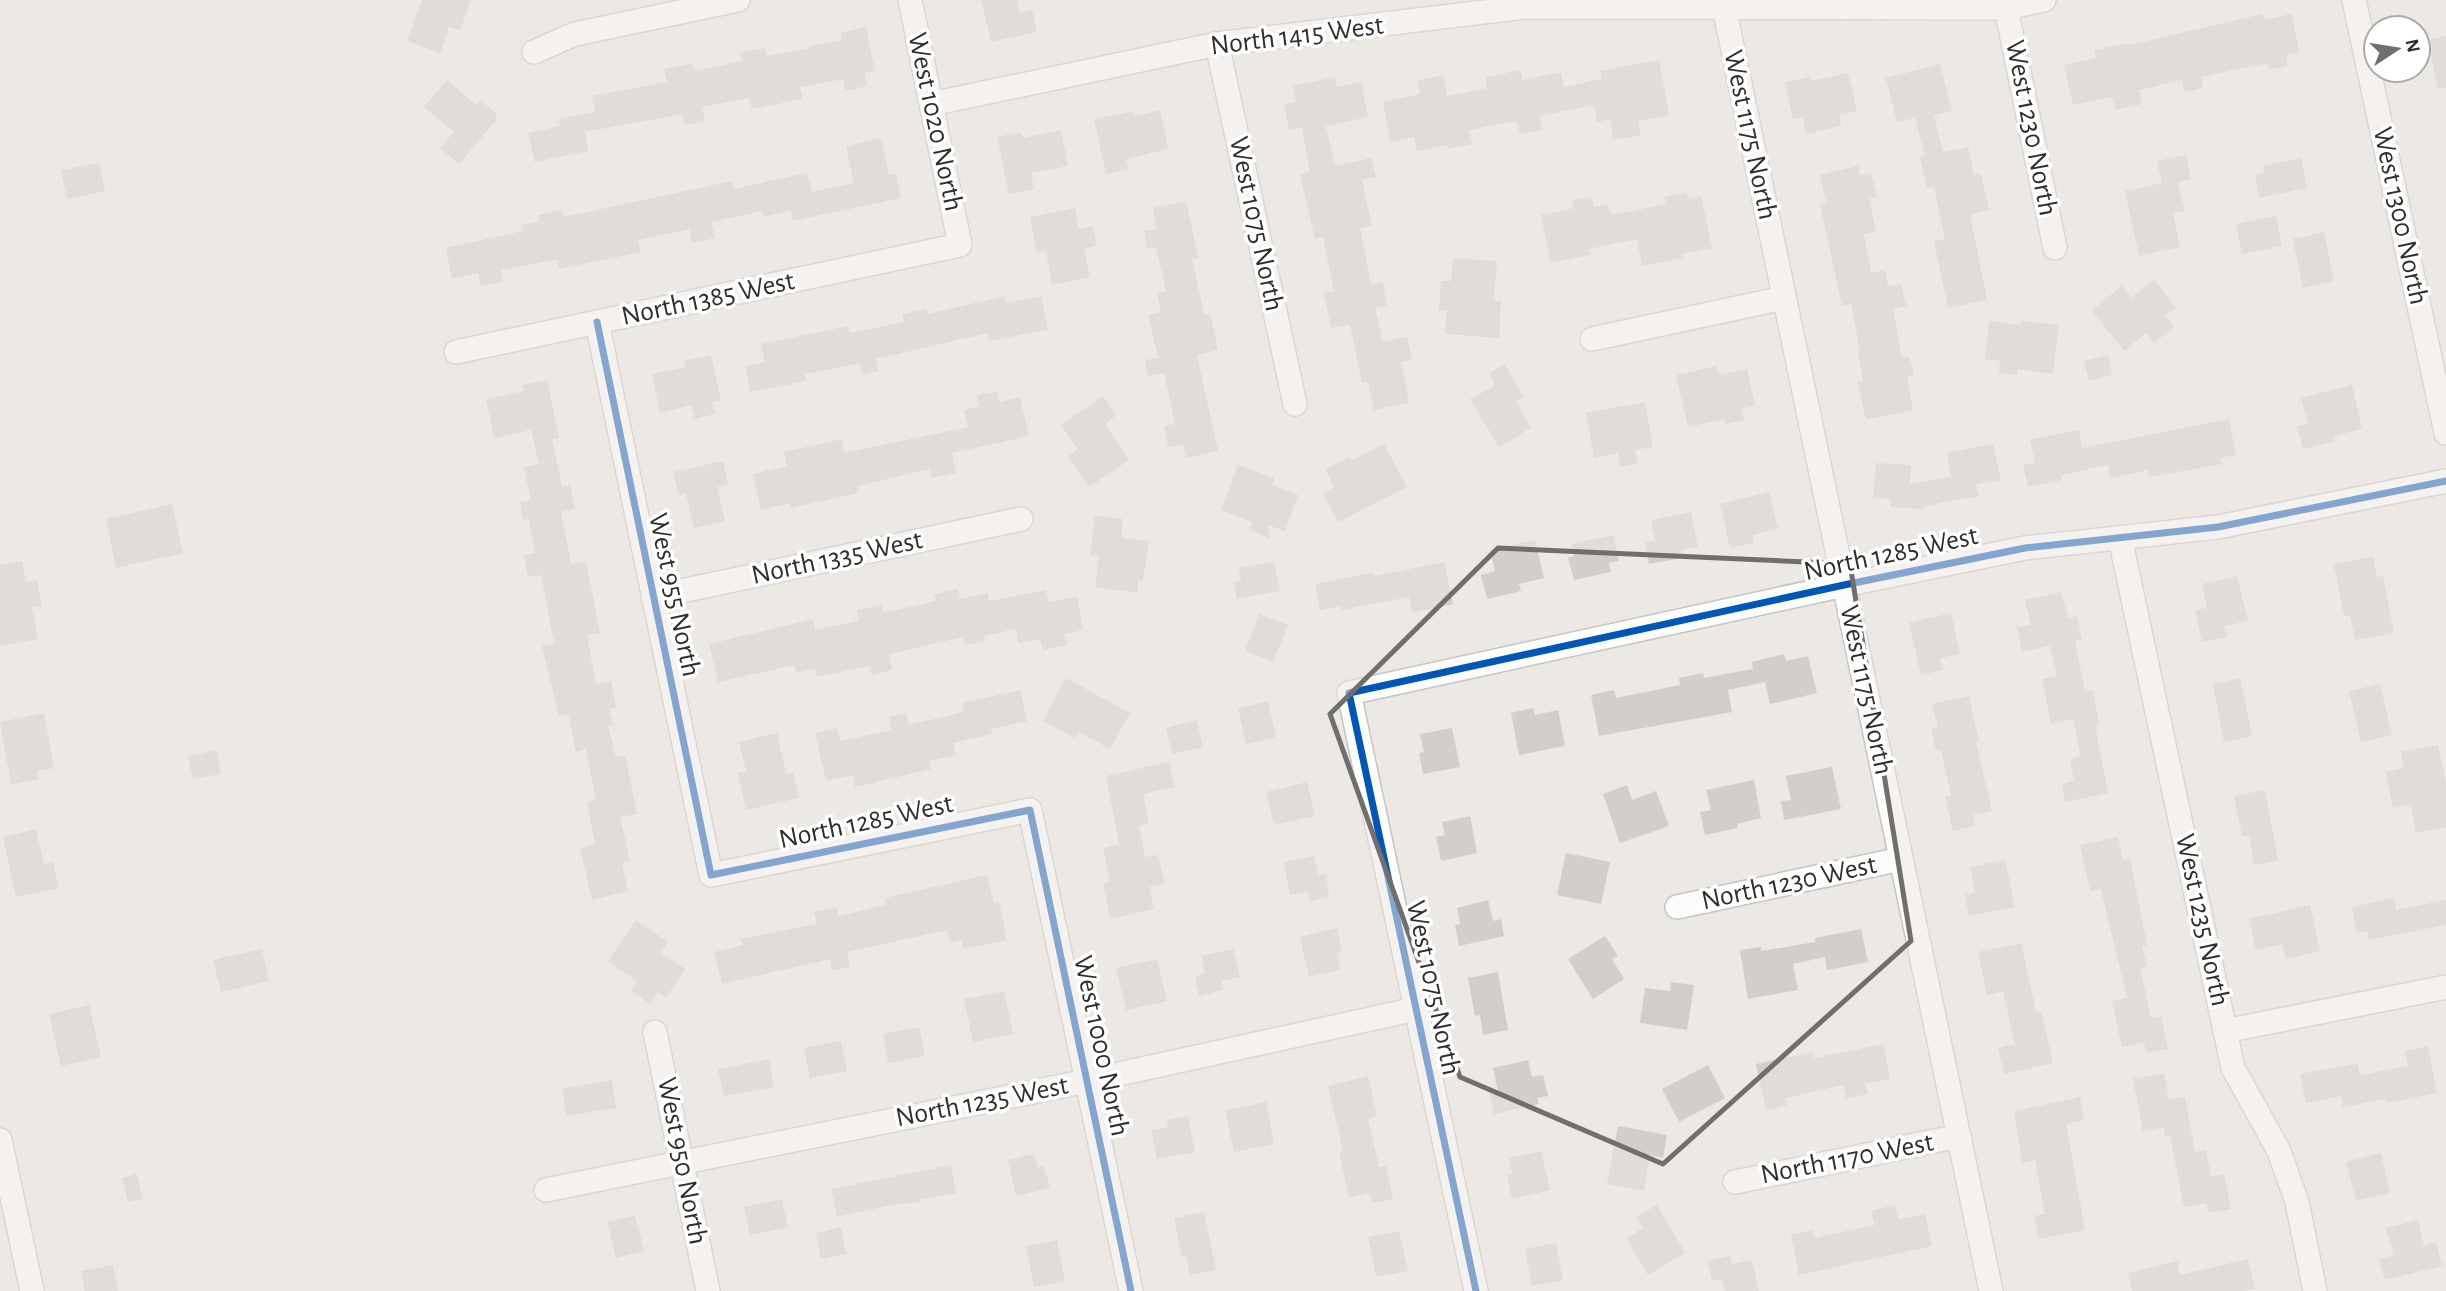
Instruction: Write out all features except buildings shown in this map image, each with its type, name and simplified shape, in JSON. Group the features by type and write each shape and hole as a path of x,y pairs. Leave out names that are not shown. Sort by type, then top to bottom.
{"street":[{"path":"534,52 575,34 738,0"},
{"name":"West 1020 North","path":"910,0 960,245"},
{"name":"North 1415 West","path":"931,104 1217,44 1527,7 2006,8 2044,0"},
{"name":"West 1300 North","path":"2354,0 2446,433"},
{"name":"West 1175 North","path":"1724,7 1991,1291"},
{"name":"West 1230 North","path":"2006,8 2055,248"},
{"name":"West 1075 North","path":"1217,44 1295,404"},
{"name":"North 1385 West","path":"456,352 960,245"},
{"path":"1592,339 1784,298"},
{"name":"West 955 North","path":"597,322 711,875"},
{"name":"North 1285 West","path":"1349,693 2025,548 2218,527 2446,481"},
{"name":"North 1335 West","path":"653,597 1021,519"},
{"name":"West 1235 North","path":"2120,538 2233,1068 2279,1150 2297,1202 2315,1291"},
{"name":"West 1075 North","path":"1349,693 1476,1291"},
{"name":"North 1285 West","path":"711,875 1030,810"},
{"name":"West 1000 North","path":"1030,810 1131,1291"},
{"name":"North 1230 West","path":"1677,907 1901,859"},
{"path":"2225,1031 2446,987"},
{"name":"North 1235 West","path":"546,1190 1087,1081 1416,1009"},
{"name":"West 950 North","path":"655,1032 708,1291"},
{"name":"North 1170 West","path":"1735,1182 1959,1136"},
{"path":"0,1140 32,1291"}],"highlighted area":[{"path":"1498,548 1850,564 1911,941 1663,1164 1460,1077 1330,714"}],"cycle path":[{"path":"597,322 711,875 1030,810 1131,1291"},
{"path":"1476,1291 1349,693 2025,548 2218,527 2446,481"}]}
